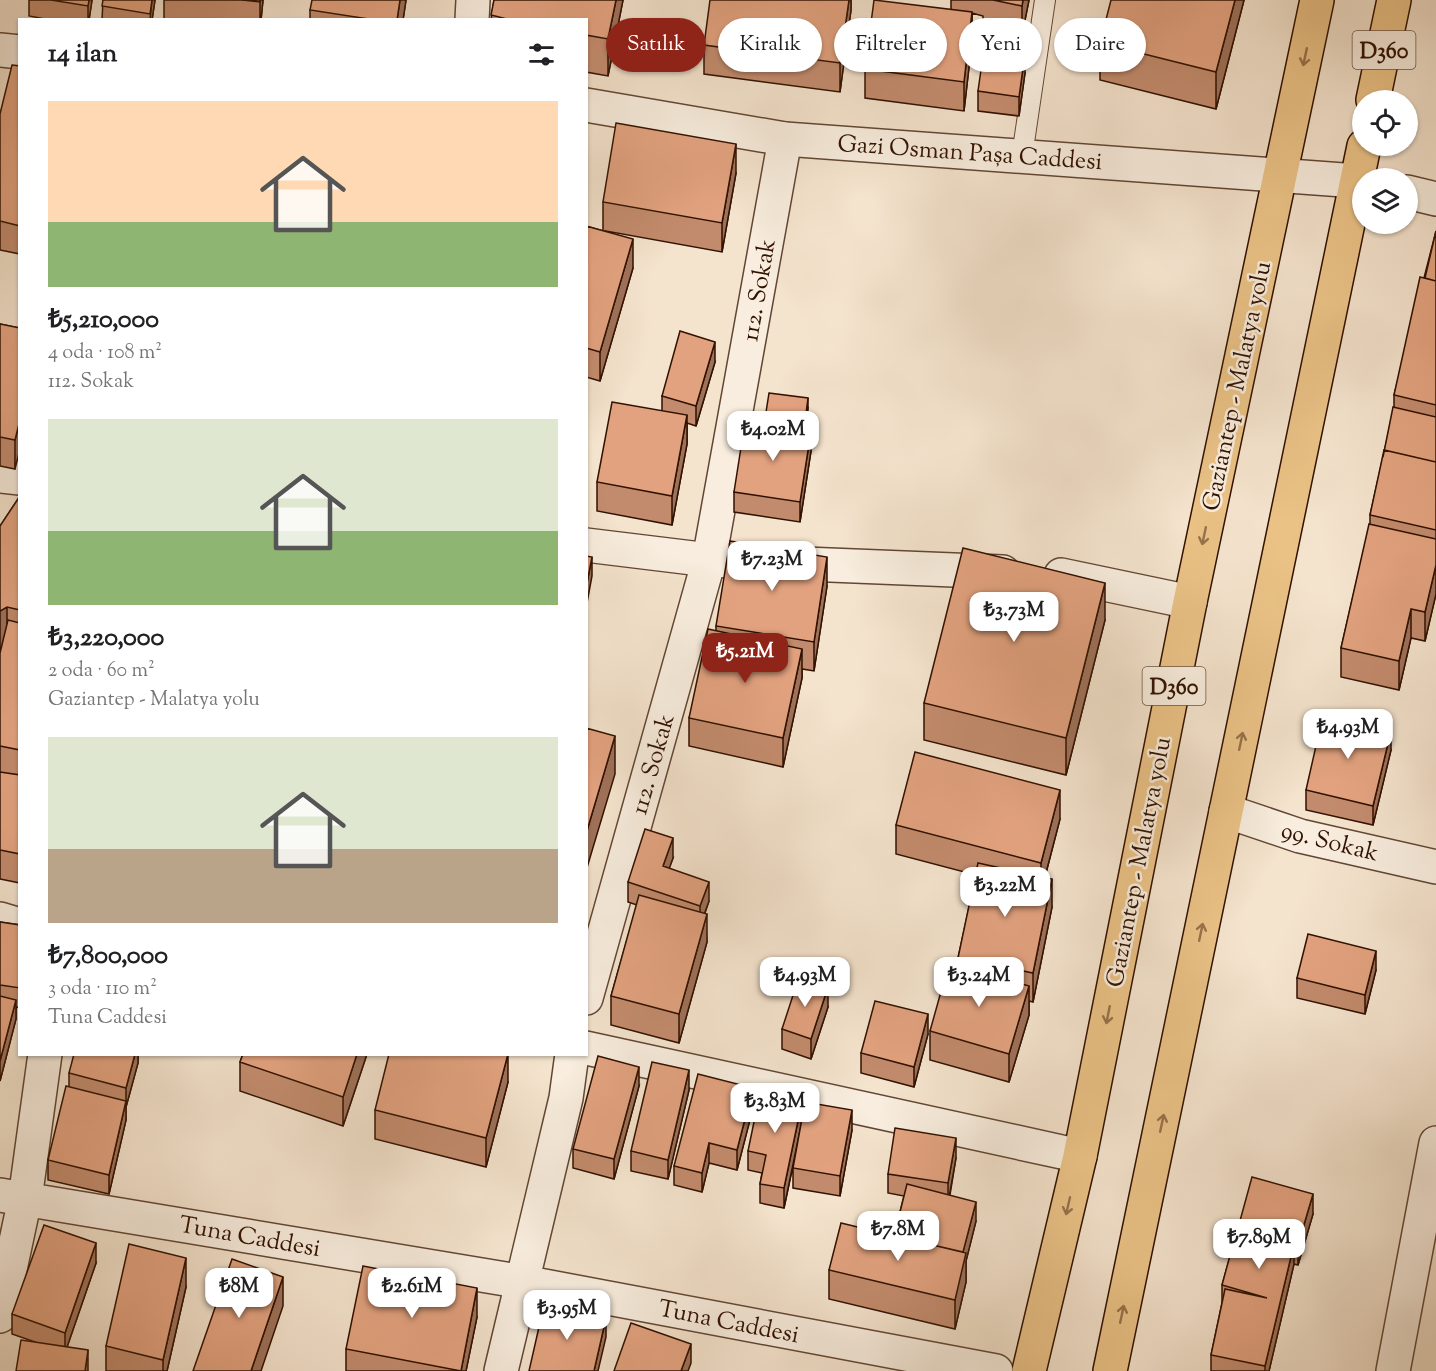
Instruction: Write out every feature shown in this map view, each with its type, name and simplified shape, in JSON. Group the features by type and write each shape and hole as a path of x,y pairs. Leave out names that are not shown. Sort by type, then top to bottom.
{"highway":[{"name":"Gaziantep - Malatya yolu","path":"1029,1371 1080,1156 1190,602 1317,0"},
{"name":"D360","path":"1375,90 1394,0"},
{"path":"1110,1371 1352,214"}],"street":[{"path":"472,18 473,0"},
{"path":"0,50 18,52"},
{"name":"Gazi Osman Paşa Caddesi","path":"588,105 784,139 1352,180"},
{"name":"112. Sokak","path":"588,991 709,560 784,139"},
{"path":"1418,195 1436,199"},
{"path":"0,476 18,478"},
{"path":"588,544 709,560 1068,575 1190,602"},
{"name":"99. Sokak","path":"1226,811 1299,836 1436,867"},
{"path":"0,920 18,924"},
{"path":"588,1048 1080,1156"},
{"path":"0,1316 12,1197 45,1056"},
{"path":"501,1371 566,1098 572,1056"},
{"path":"1393,1371 1436,1143"},
{"name":"Tuna Caddesi","path":"12,1197 522,1282 996,1371"}],"lane":[{"path":"1022,156 1046,0"}],"building":[{"path":"51,0 89,0 88,6"},
{"path":"103,0 152,0 150,14 102,6"},
{"path":"312,0 400,0 397,18 362,18 310,10"},
{"path":"494,0 616,0 612,18 606,18 606,39 588,35 588,18 503,18 491,15"},
{"path":"710,0 849,0 846,18 834,18 834,62 822,61 822,18 718,18 718,47 706,45"},
{"path":"874,0 972,12 971,18 959,18 959,72 965,72 964,82 888,72 947,72 947,18 872,18"},
{"path":"993,0 1023,0 1022,6"},
{"path":"1111,0 1235,0 1216,72 1146,54 1146,18 1106,18"},
{"path":"12,65 18,66 18,226 0,221 0,114"},
{"path":"981,72 1022,72 1019,97 978,91"},
{"path":"616,123 736,144 722,223 603,202"},
{"path":"588,227 633,239 600,352 588,349"},
{"path":"1436,231 1436,281 1425,278"},
{"path":"1420,277 1436,281 1436,405 1394,395"},
{"path":"0,324 18,328 18,428 15,440 0,437"},
{"path":"680,331 715,342 696,406 662,396"},
{"path":"769,393 808,398 804,429 764,425"},
{"path":"612,402 687,415 672,496 597,482"},
{"path":"1393,407 1436,417 1436,462 1384,450"},
{"path":"745,422 811,431 800,502 734,492"},
{"path":"1384,450 1436,462 1436,530 1370,515"},
{"path":"18,499 18,610 7,607 0,611 0,526"},
{"path":"1369,524 1436,539 1436,565 1425,612 1411,609 1399,661 1341,648"},
{"path":"730,541 827,557 814,642 716,626"},
{"path":"963,548 1105,583 1066,738 924,703"},
{"path":"588,556 592,557 588,578"},
{"path":"8,620 18,622 18,750 0,746 0,653"},
{"path":"708,629 802,649 783,738 689,718"},
{"path":"1323,715 1391,731 1373,806 1306,790"},
{"path":"588,729 615,736 588,827"},
{"path":"915,752 1060,790 1041,863 896,825"},
{"path":"0,772 18,775 18,854 0,850"},
{"path":"645,829 673,838 663,866 709,882 700,906 628,882"},
{"path":"978,863 1052,879 1033,973 958,958"},
{"path":"639,895 707,914 679,1014 611,996"},
{"path":"0,922 18,925 18,988 0,985"},
{"path":"1308,934 1376,951 1365,995 1297,978"},
{"path":"949,963 1029,986 1009,1054 930,1031"},
{"path":"799,977 828,987 811,1039 782,1029"},
{"path":"0,996 16,1000 0,1061"},
{"path":"875,1001 928,1014 914,1067 861,1053"},
{"path":"73,1056 134,1056 126,1088 69,1073"},
{"path":"242,1056 356,1056 343,1097 240,1062"},
{"path":"388,1056 507,1056 486,1138 375,1110"},
{"path":"598,1056 639,1067 614,1159 573,1149"},
{"path":"652,1062 689,1070 668,1160 631,1151"},
{"path":"698,1074 753,1088 737,1150 709,1143 702,1173 674,1166"},
{"path":"66,1086 126,1101 109,1175 48,1160"},
{"path":"761,1088 803,1097 784,1188 760,1184 766,1155 748,1151"},
{"path":"805,1102 852,1110 840,1176 793,1168"},
{"path":"895,1128 956,1138 948,1183 888,1174"},
{"path":"1252,1177 1313,1194 1298,1245 1294,1244 1265,1366 1211,1355 1225,1289 1267,1298 1222,1285 1237,1230 1255,1234 1238,1228"},
{"path":"907,1184 976,1202 963,1252 894,1236"},
{"path":"841,1223 966,1253 955,1300 829,1270"},
{"path":"44,1225 96,1243 65,1333 12,1314"},
{"path":"129,1244 186,1258 163,1360 106,1346"},
{"path":"232,1259 283,1277 251,1371 193,1371"},
{"path":"363,1266 477,1288 461,1371 346,1349"},
{"path":"544,1305 606,1318 594,1371 529,1371"},
{"path":"631,1323 691,1344 681,1371 614,1371"},
{"path":"21,1340 88,1350 85,1371 16,1371"}]}
